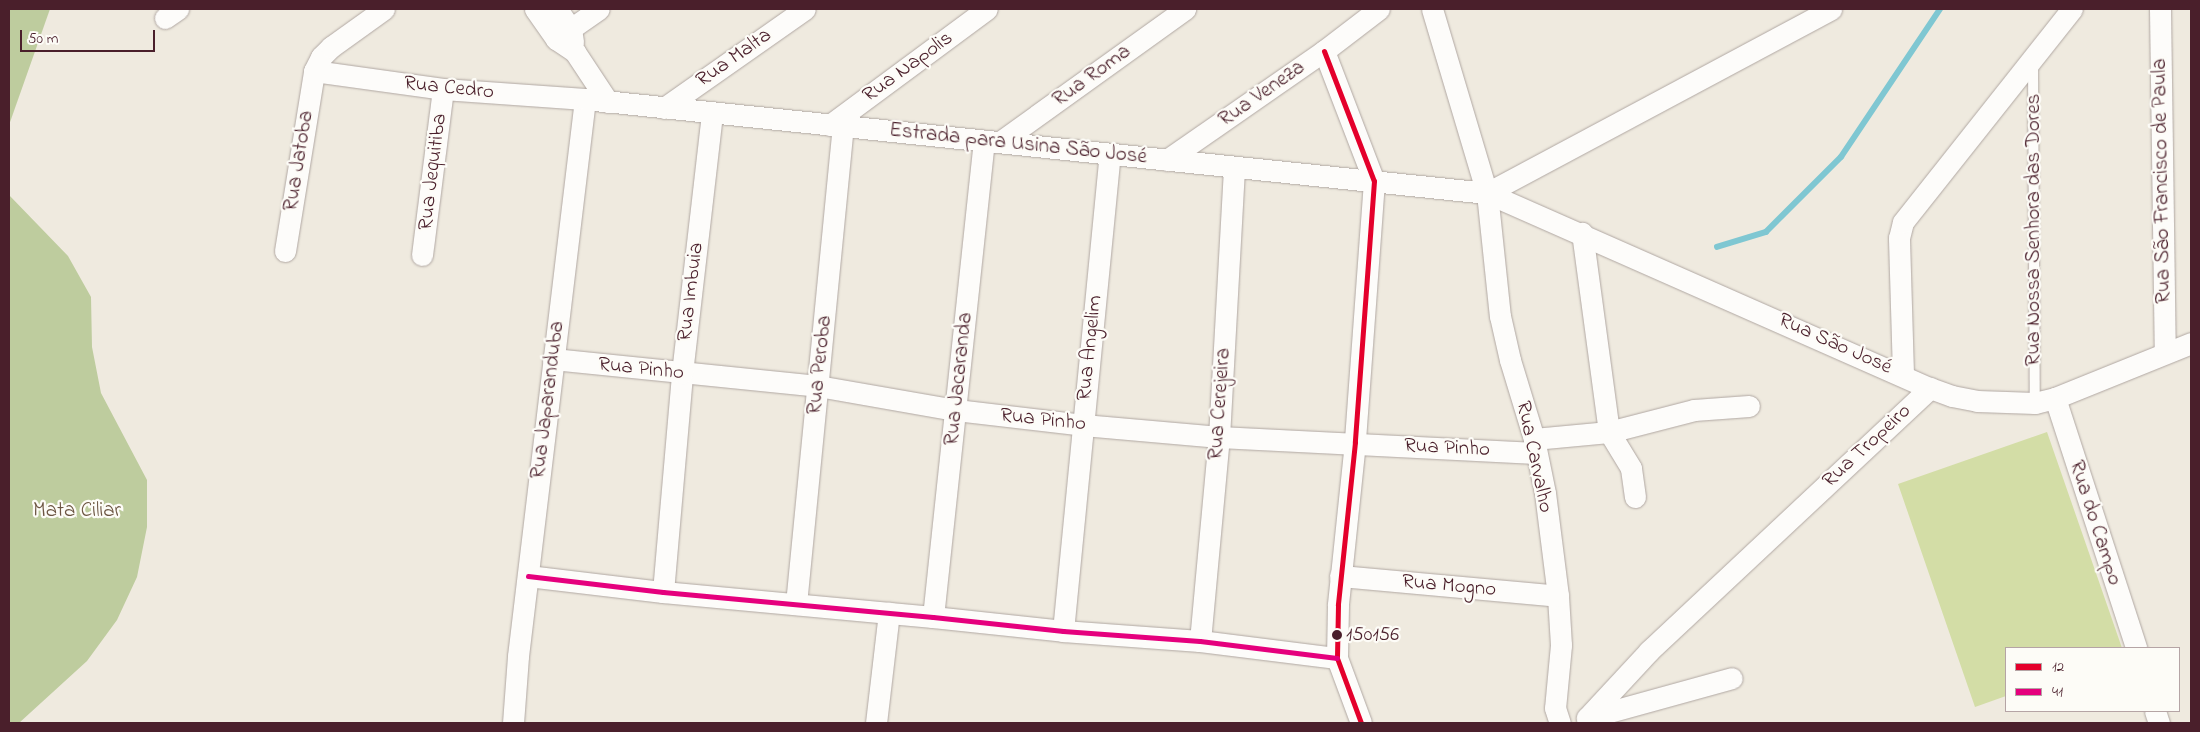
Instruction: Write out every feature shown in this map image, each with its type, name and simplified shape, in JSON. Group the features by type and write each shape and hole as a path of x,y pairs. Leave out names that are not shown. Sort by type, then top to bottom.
{"street":[{"path":"314,71 321,57 331,47 384,9"},
{"path":"535,9 563,34 608,102"},
{"path":"557,9 563,34"},
{"path":"563,34 599,9"},
{"name":"Rua Malta","path":"664,108 805,9"},
{"name":"Rua Napolis","path":"836,126 987,9"},
{"name":"Rua Roma","path":"992,142 1184,9"},
{"name":"Rua Veneza","path":"1167,160 1324,51 1379,9"},
{"name":"Rua Carvalho","path":"1432,9 1487,193 1500,316 1510,360 1535,446 1545,493 1558,596 1561,645 1555,688 1555,708 1560,723"},
{"path":"1487,193 1831,9"},
{"path":"1903,374 1899,238 1903,222 2072,9"},
{"name":"Rua São Francisco de Paula","path":"2160,9 2165,352"},
{"path":"1324,51 1374,181 1355,442 1340,576 1337,658 1361,723"},
{"name":"Rua Cedro","path":"314,71 443,89 586,99"},
{"name":"Rua Jatoba","path":"285,251 314,71"},
{"name":"Rua Jequitiba","path":"422,255 443,89"},
{"path":"586,99 608,102"},
{"name":"Rua Japaranduba","path":"513,723 553,360 586,99"},
{"name":"Estrada para Usina São José","path":"608,102 1487,193"},
{"name":"Rua Imbuia","path":"663,592 682,374 712,113"},
{"name":"Rua Peroba","path":"796,604 818,386 836,126"},
{"name":"Rua Jacaranda","path":"933,617 956,410 992,142"},
{"name":"Rua Angelim","path":"1062,631 1110,154"},
{"name":"Rua Cerejeira","path":"1200,641 1219,437 1234,167"},
{"name":"Rua São José","path":"1487,193 1903,374 1930,388 1976,401 2045,401 2191,342"},
{"path":"1582,233 1610,432 1631,468 1635,497"},
{"name":"Rua Pinho","path":"553,360 818,386 956,410 1083,425 1219,437 1535,446 1610,432 1694,410 1749,406"},
{"name":"Rua Tropeiro","path":"1586,721 1649,650 1930,388"},
{"name":"Rua do Campo","path":"2045,401 2136,647"},
{"path":"528,576 663,592 1062,631 1200,641 1337,658"},
{"name":"Rua Mogno","path":"1340,576 1558,596"},
{"path":"876,723 889,613"},
{"path":"1586,721 1732,678"}],"lane":[{"name":"Rua Nossa Senhora das Dores","path":"2033,56 2045,401"}],"green space":[{"path":"9,9 50,9 9,125"},
{"name":"Mata Ciliar","path":"9,195 68,256 91,297 92,347 101,393 147,480 147,527 137,577 117,620 87,661 19,723 9,723"},
{"path":"2047,432 2122,647 2005,647 2005,696 1975,707 1898,484"}],"waterway":[{"path":"1717,247 1766,232 1841,157 1940,9"}],"transit line":[{"name":"12","path":"1324,51 1374,181 1355,442 1338,605 1337,658 1361,723"},
{"name":"41","path":"528,576 663,592 1063,631 1200,641 1337,658"}],"place":[{"name":"150156","path":"1337,635"}]}
